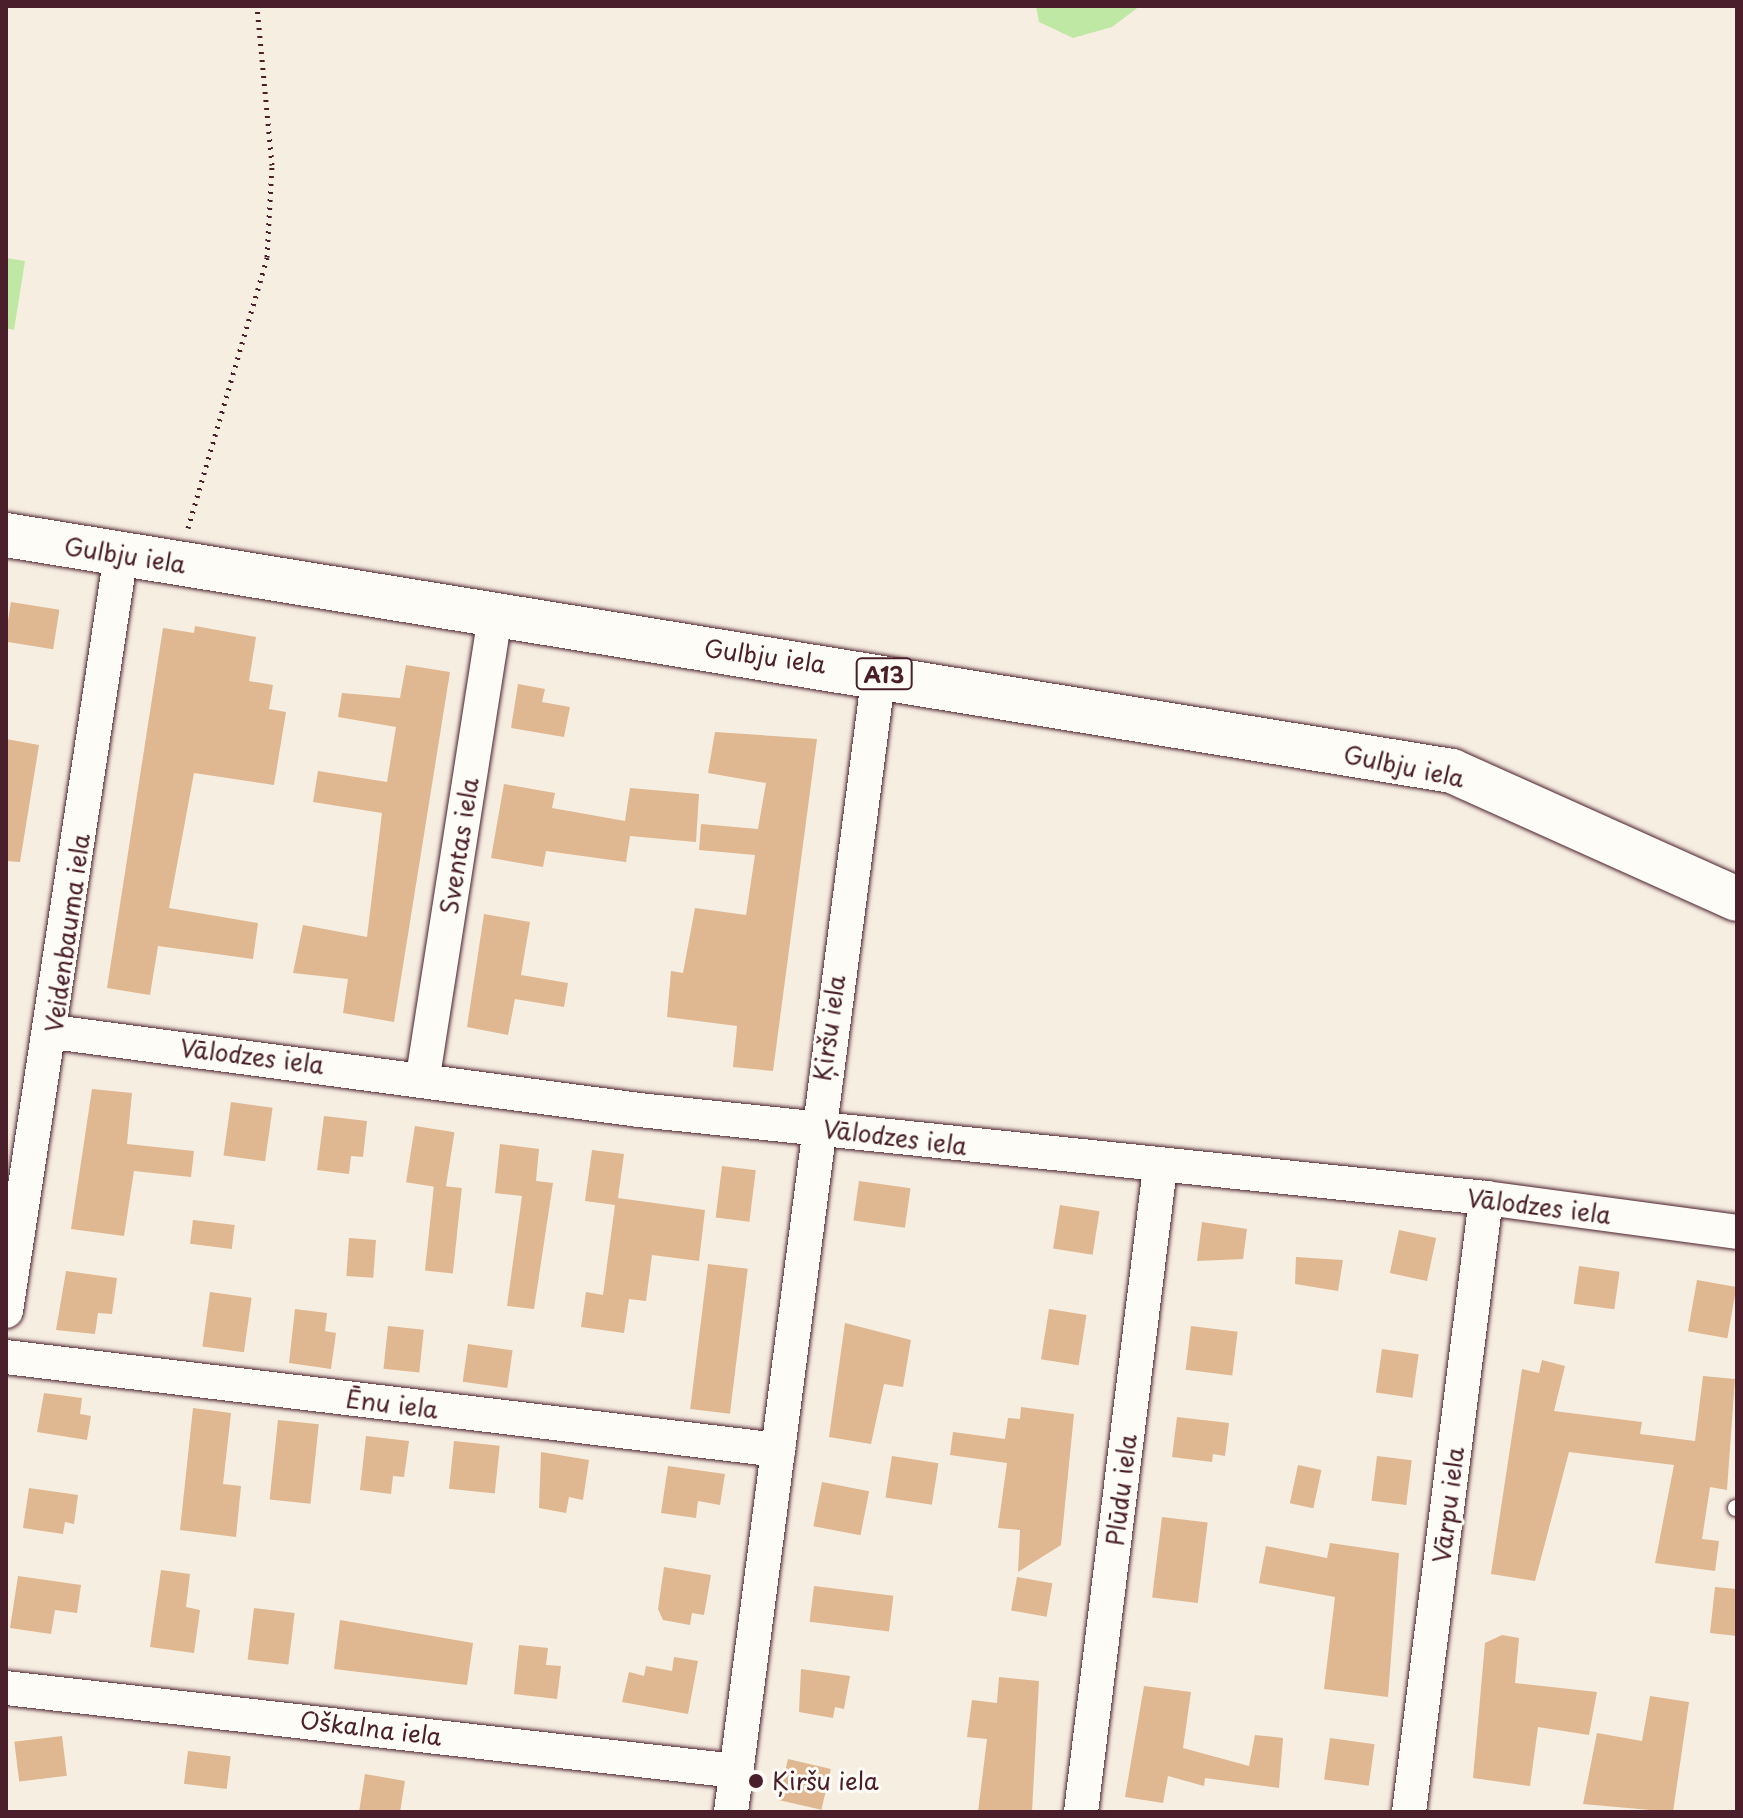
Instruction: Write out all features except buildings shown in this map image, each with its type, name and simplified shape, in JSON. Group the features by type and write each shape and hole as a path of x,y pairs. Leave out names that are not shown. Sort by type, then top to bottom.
{"main road":[{"name":"Gulbju iela","path":"6,535 495,616 879,673 1452,771 1737,899"}],"street":[{"name":"Veidenbauma iela","path":"6,1303 53,1032 121,554"},
{"name":"Sventas iela","path":"423,1076 495,616"},
{"name":"Ķiršu iela","path":"731,1812 778,1450 815,1127 879,673"},
{"name":"Vālodzes iela","path":"53,1032 423,1076 639,1110 815,1127 1160,1168 1486,1198 1737,1232"},
{"name":"Plūdu iela","path":"1081,1812 1160,1168"},
{"name":"Vārpu iela","path":"1409,1812 1486,1198"},
{"name":"Ēnu iela","path":"6,1357 778,1450"},
{"name":"Oškalna iela","path":"6,1688 736,1771"}],"path":[{"path":"176,563 267,257 272,165 257,6"}],"green space":[{"path":"1036,6 1140,6 1112,27 1073,38 1039,22"},
{"path":"6,258 25,261 14,330 6,328"}],"place":[{"name":"Ķiršu iela","path":"756,1781"}]}
